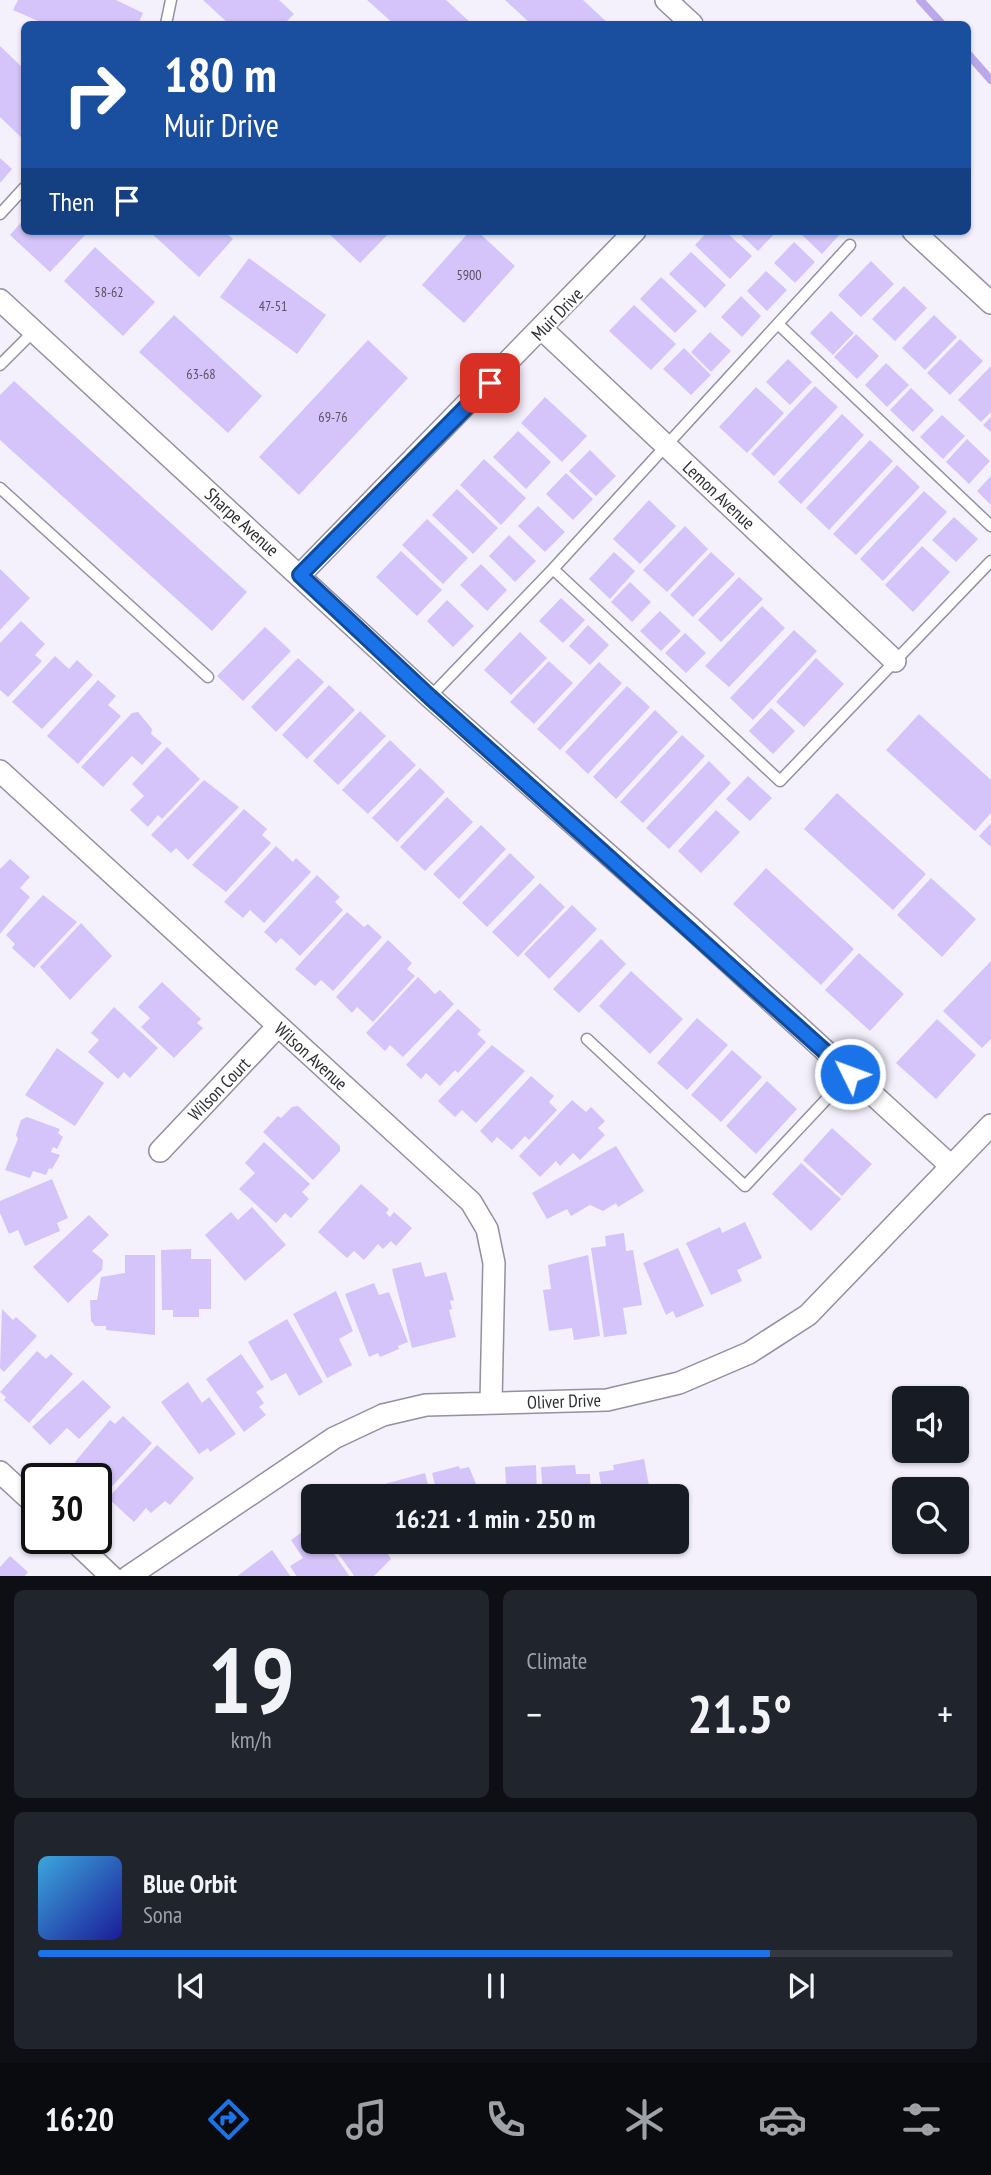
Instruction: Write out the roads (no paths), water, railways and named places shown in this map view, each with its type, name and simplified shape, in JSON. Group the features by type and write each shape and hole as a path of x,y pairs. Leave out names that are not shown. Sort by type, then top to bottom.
{"street":[{"path":"666,0 689,21"},
{"name":"Muir Drive","path":"300,575 631,235"},
{"path":"918,235 991,303"},
{"name":"Sharpe Avenue","path":"0,300 430,697 951,1166"},
{"name":"Lemon Avenue","path":"542,329 895,662"},
{"name":"Wilson Avenue","path":"0,771 471,1202 487,1228 495,1264 491,1402"},
{"name":"Wilson Court","path":"160,1151 278,1027"},
{"name":"Oliver Drive","path":"129,1576 334,1438 383,1415 426,1405 607,1400 679,1383 748,1353 808,1315 991,1125"},
{"path":"0,1472 21,1491"},
{"path":"88,1554 111,1576"}],"lane":[{"path":"167,21 171,0"},
{"path":"0,214 21,190"},
{"path":"430,697 553,569 849,245"},
{"path":"778,324 991,526"},
{"path":"0,365 34,331"},
{"path":"0,488 208,677"},
{"path":"553,569 780,781 991,561"},
{"path":"587,1039 745,1186 850,1074"}],"waterway":[{"path":"920,0 939,21"},
{"path":"971,57 991,80"}]}
